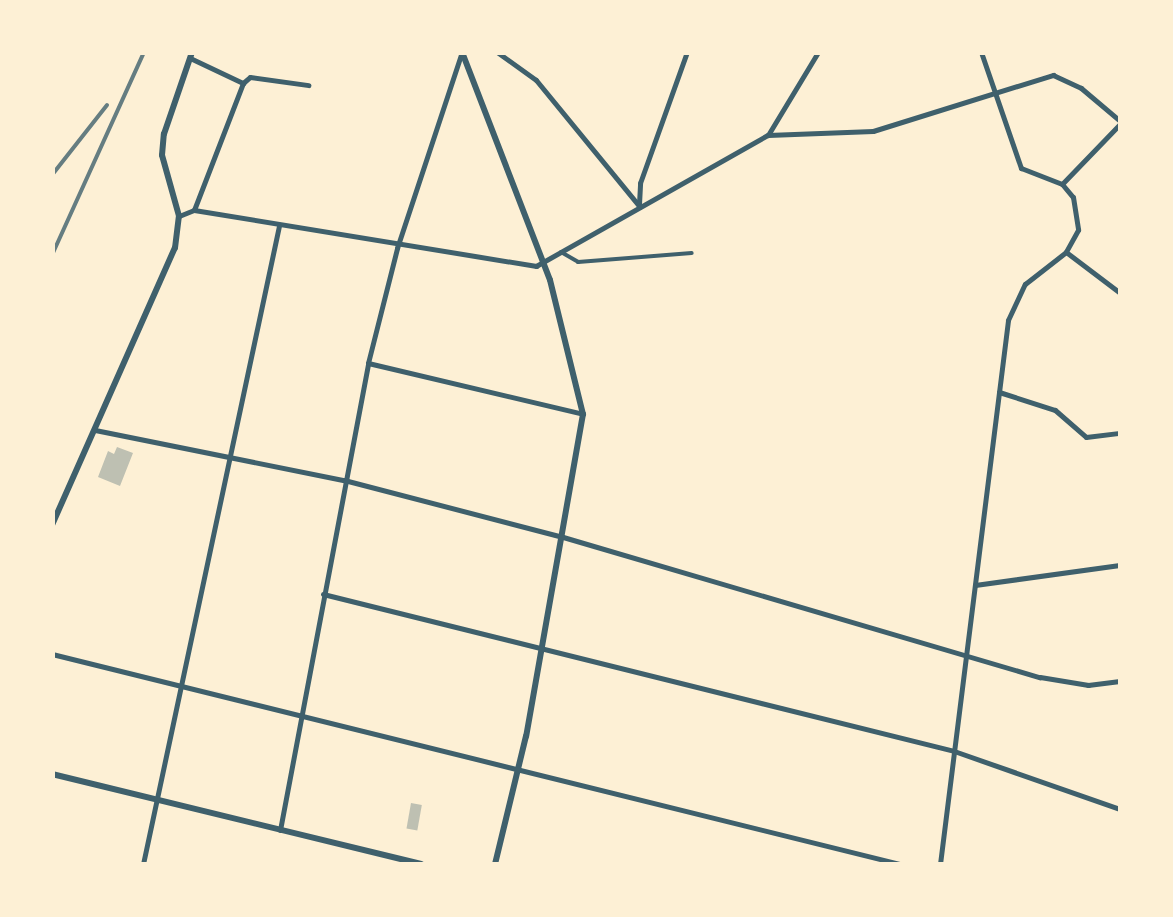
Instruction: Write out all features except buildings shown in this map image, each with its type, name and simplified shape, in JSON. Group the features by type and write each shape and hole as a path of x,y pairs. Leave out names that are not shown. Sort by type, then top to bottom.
{"street":[{"path":"462,52 544,262 584,414 518,772 495,864"},
{"path":"280,830 368,364 397,248 462,52"},
{"path":"497,52 536,80 640,206"},
{"path":"640,206 640,183 687,52"},
{"path":"768,135 818,52"},
{"path":"940,864 1012,307 1025,284 1066,252 1076,239 1077,212 1062,184 1020,168 981,52"},
{"path":"52,525 169,268 178,216 162,155 164,134 191,55 243,82"},
{"path":"178,216 194,210 397,248 524,266 544,262 768,135 872,132 995,90 1053,75 1081,88 1120,123 1062,184"},
{"path":"194,210 243,82 250,77 308,85"},
{"path":"143,864 278,226"},
{"path":"562,252 578,262 692,253"},
{"path":"1066,252 1120,293"},
{"path":"368,364 584,414"},
{"path":"999,392 1055,410 1086,437 1120,433"},
{"path":"95,430 344,480 563,537 1076,684 1120,682"},
{"path":"975,585 1120,565"},
{"path":"322,594 954,751 1120,809"},
{"path":"52,654 900,864"},
{"path":"52,774 421,864"}],"railway":[{"path":"52,255 144,52"},
{"path":"52,175 107,105"}]}
